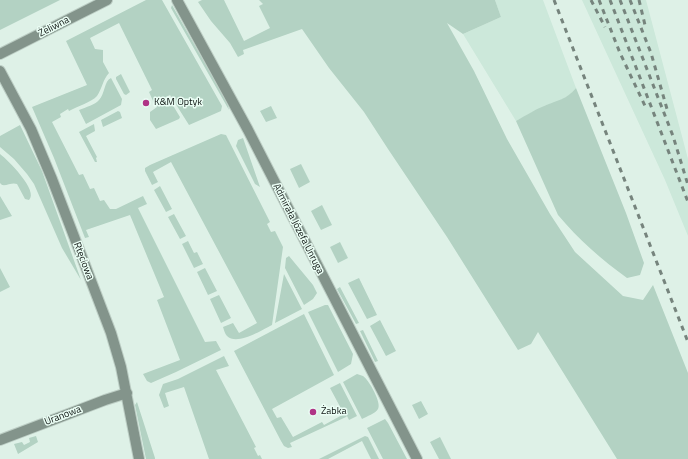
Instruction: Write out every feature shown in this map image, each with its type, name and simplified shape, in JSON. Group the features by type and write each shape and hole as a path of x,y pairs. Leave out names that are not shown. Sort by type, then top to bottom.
{"street":[{"name":"Admirała Józefa Unruga","path":"177,0 248,130 417,459"},
{"name":"Żeliwna","path":"0,54 104,1"},
{"name":"Rtęciowa","path":"0,71 31,130 52,179 111,333 127,393 139,459"},
{"name":"Uranowa","path":"0,440 127,393"}],"shaded area":[{"path":"0,0 60,0 0,30"},
{"path":"146,0 162,0 222,106 221,111 189,125 170,95 154,103 149,92 152,90 119,23 90,38 95,49 103,50 103,62 109,73 105,78 97,96 69,111 68,109 60,114 61,117 52,122 79,175 83,174 90,189 94,188 100,201 104,200 110,209 116,209 143,196 147,204 138,208 205,342 216,341 221,350 151,383 147,381 143,374 180,360 157,300 164,297 130,215 86,230 89,237 85,238 54,158 32,107 87,85 66,41"},
{"path":"202,0 224,0 244,41 270,28 259,6 263,4 259,0 495,0 501,17 463,34 447,23 474,71 507,139 550,214 575,252 623,296 643,300 653,285 688,373 688,459 617,459 538,332 531,344 518,350 447,237 364,112 329,68 302,29 243,50 244,54 238,57 230,43 211,21 198,2"},
{"path":"495,0 543,0 576,88 570,95 559,101 544,106 516,121 463,34 501,17"},
{"path":"582,0 646,0 688,159 688,236 665,180"},
{"path":"172,5 227,102 229,110 171,8"},
{"path":"121,74 130,92 126,95 116,79 116,77"},
{"path":"111,78 122,99 121,105 86,124 79,110 97,102 101,97 107,82"},
{"path":"576,88 626,213 644,263 640,275 627,278 591,249 558,215 516,121 533,111 562,99"},
{"path":"169,99 180,117 179,119 156,129 150,120 150,112 157,107 156,105"},
{"path":"271,106 277,118 266,122 260,111"},
{"path":"118,111 120,112 122,118 103,127 101,120"},
{"path":"94,124 95,131 86,136 97,157 97,162 95,162 79,132"},
{"path":"20,125 42,171 81,280 62,248 34,184 14,159 0,147 0,136"},
{"path":"221,134 226,135 270,222 267,224 271,232 275,231 283,247 272,325 250,336 237,339 231,339 227,336 223,327 233,323 239,333 257,323 171,162 153,172 158,182 152,185 145,171 145,168 150,165"},
{"path":"243,138 260,187 255,184 236,146 238,140"},
{"path":"0,154 9,162 26,183 30,190 31,196 29,200 25,199 17,184 13,183 2,185 0,183"},
{"path":"301,164 310,182 299,188 290,169"},
{"path":"160,186 172,209 166,212 154,190"},
{"path":"0,196 12,216 0,220"},
{"path":"322,205 332,225 321,230 311,211"},
{"path":"174,214 186,236 180,239 168,217"},
{"path":"188,241 194,253 197,252 203,264 194,268 182,244"},
{"path":"340,242 348,258 338,263 330,247"},
{"path":"289,256 313,285 317,293 313,299 304,305 285,268 286,258"},
{"path":"0,268 10,287 0,292"},
{"path":"205,268 217,291 208,295 197,272"},
{"path":"284,274 302,309 275,323"},
{"path":"359,278 377,315 367,319 348,283"},
{"path":"340,287 359,323 356,324 337,289"},
{"path":"219,295 231,318 221,323 210,299"},
{"path":"328,305 353,354 351,364 338,372 308,312"},
{"path":"304,314 334,375 272,409 277,418 281,417 293,437 322,422 324,425 344,414 330,388 340,383 357,416 349,420 347,416 290,443 292,447 288,448 284,446 281,441 234,351"},
{"path":"380,320 396,351 386,356 370,326"},
{"path":"363,330 378,361 375,362 360,331"},
{"path":"224,356 229,366 216,370 256,447 254,448 258,456 260,455 262,459 209,459 184,387 165,393 169,406 164,408 159,395 163,384 178,379"},
{"path":"357,374 366,378 377,397 379,406 375,412 362,419 343,382"},
{"path":"421,401 428,414 419,419 412,405"},
{"path":"137,402 155,459 146,459 135,405"},
{"path":"385,419 407,459 383,459 367,428"},
{"path":"36,436 38,442 18,454 14,444 22,442 24,445 30,442 29,438"},
{"path":"365,436 368,437 379,459 371,459 362,441 328,459 319,459"},
{"path":"440,437 451,459 439,459 430,442"}],"railway":[{"path":"554,0 688,342"},
{"path":"591,0 605,27"},
{"path":"599,0 620,53 646,108"},
{"path":"610,0 688,202"},
{"path":"620,0 673,136 688,185"},
{"path":"630,0 651,53 667,109"},
{"path":"639,0 645,25"}],"place":[{"name":"K&M Optyk","path":"146,103"},
{"name":"Żabka","path":"313,412"}]}
